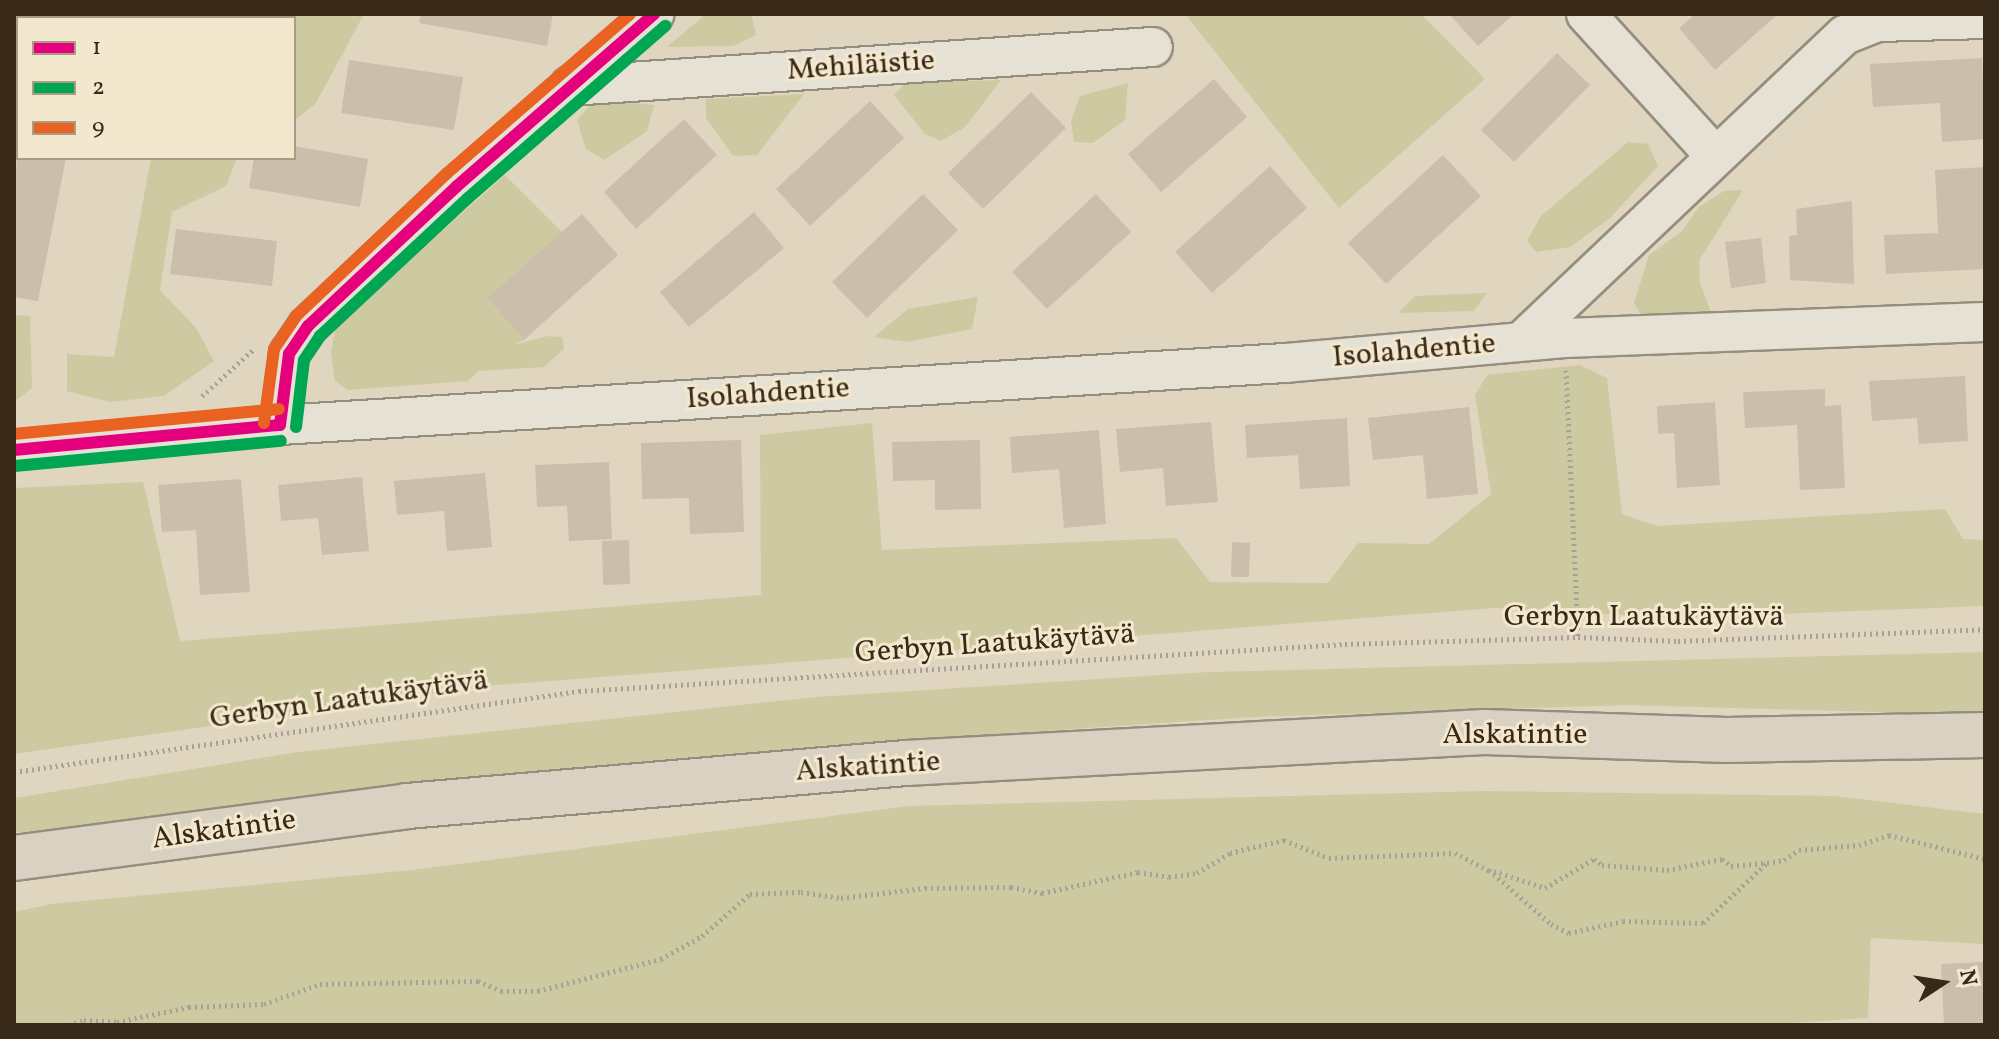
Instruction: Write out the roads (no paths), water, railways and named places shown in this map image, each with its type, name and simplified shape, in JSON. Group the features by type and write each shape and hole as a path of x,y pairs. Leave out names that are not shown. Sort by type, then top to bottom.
{"main road":[{"name":"Alskatintie","path":"14,858 407,806 906,763 1484,732 1727,740 1985,735"},
{"name":"Alskatintie","path":"1727,740 1985,763"}],"street":[{"path":"280,425 289,354 308,326 570,86 654,14"},
{"path":"1586,14 1715,156"},
{"name":"Isolahdentie","path":"1522,341 1845,35 1878,22 1985,19"},
{"name":"Mehiläistie","path":"570,86 1153,47"},
{"name":"Isolahdentie","path":"14,450 280,425 1286,363 1565,338 1985,322"}]}
